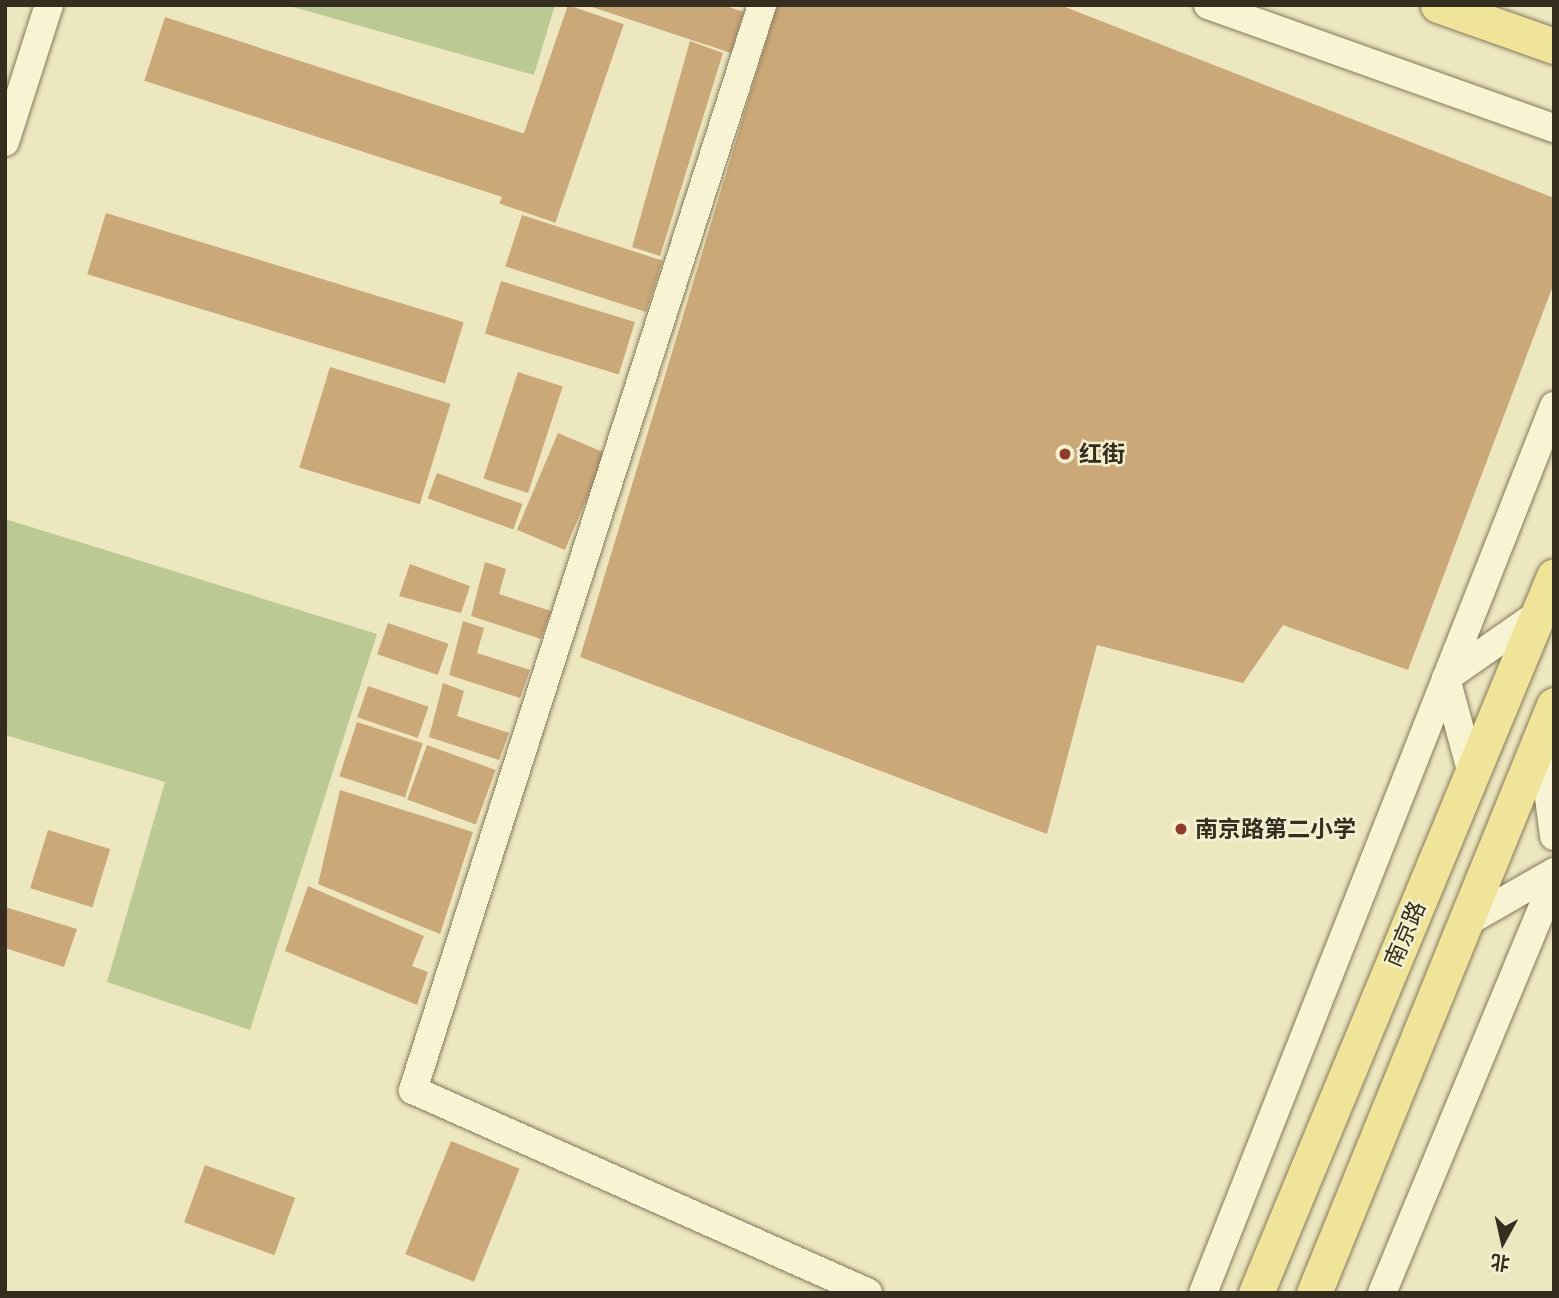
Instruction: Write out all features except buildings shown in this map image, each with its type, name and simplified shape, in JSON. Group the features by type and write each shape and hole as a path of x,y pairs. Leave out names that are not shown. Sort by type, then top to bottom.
{"main road":[{"path":"1438,5 1548,50"},
{"name":"南京路","path":"1256,1293 1554,576"},
{"path":"1314,1293 1547,721"}],"street":[{"path":"5,142 49,5"},
{"path":"762,5 413,1090 868,1293"},
{"path":"1208,5 1554,128"},
{"path":"1202,1293 1554,406"},
{"path":"1446,678 1538,614"},
{"path":"1446,678 1472,774"},
{"path":"1547,721 1554,836"},
{"path":"1465,923 1554,872"},
{"path":"1382,1293 1554,880"}],"green space":[{"path":"286,5 555,5 534,75"},
{"path":"5,519 377,634 250,1030 107,982 165,782 5,735"}],"place":[{"name":"红街","path":"1065,454"},
{"name":"南京路第二小学","path":"1181,829"}]}
